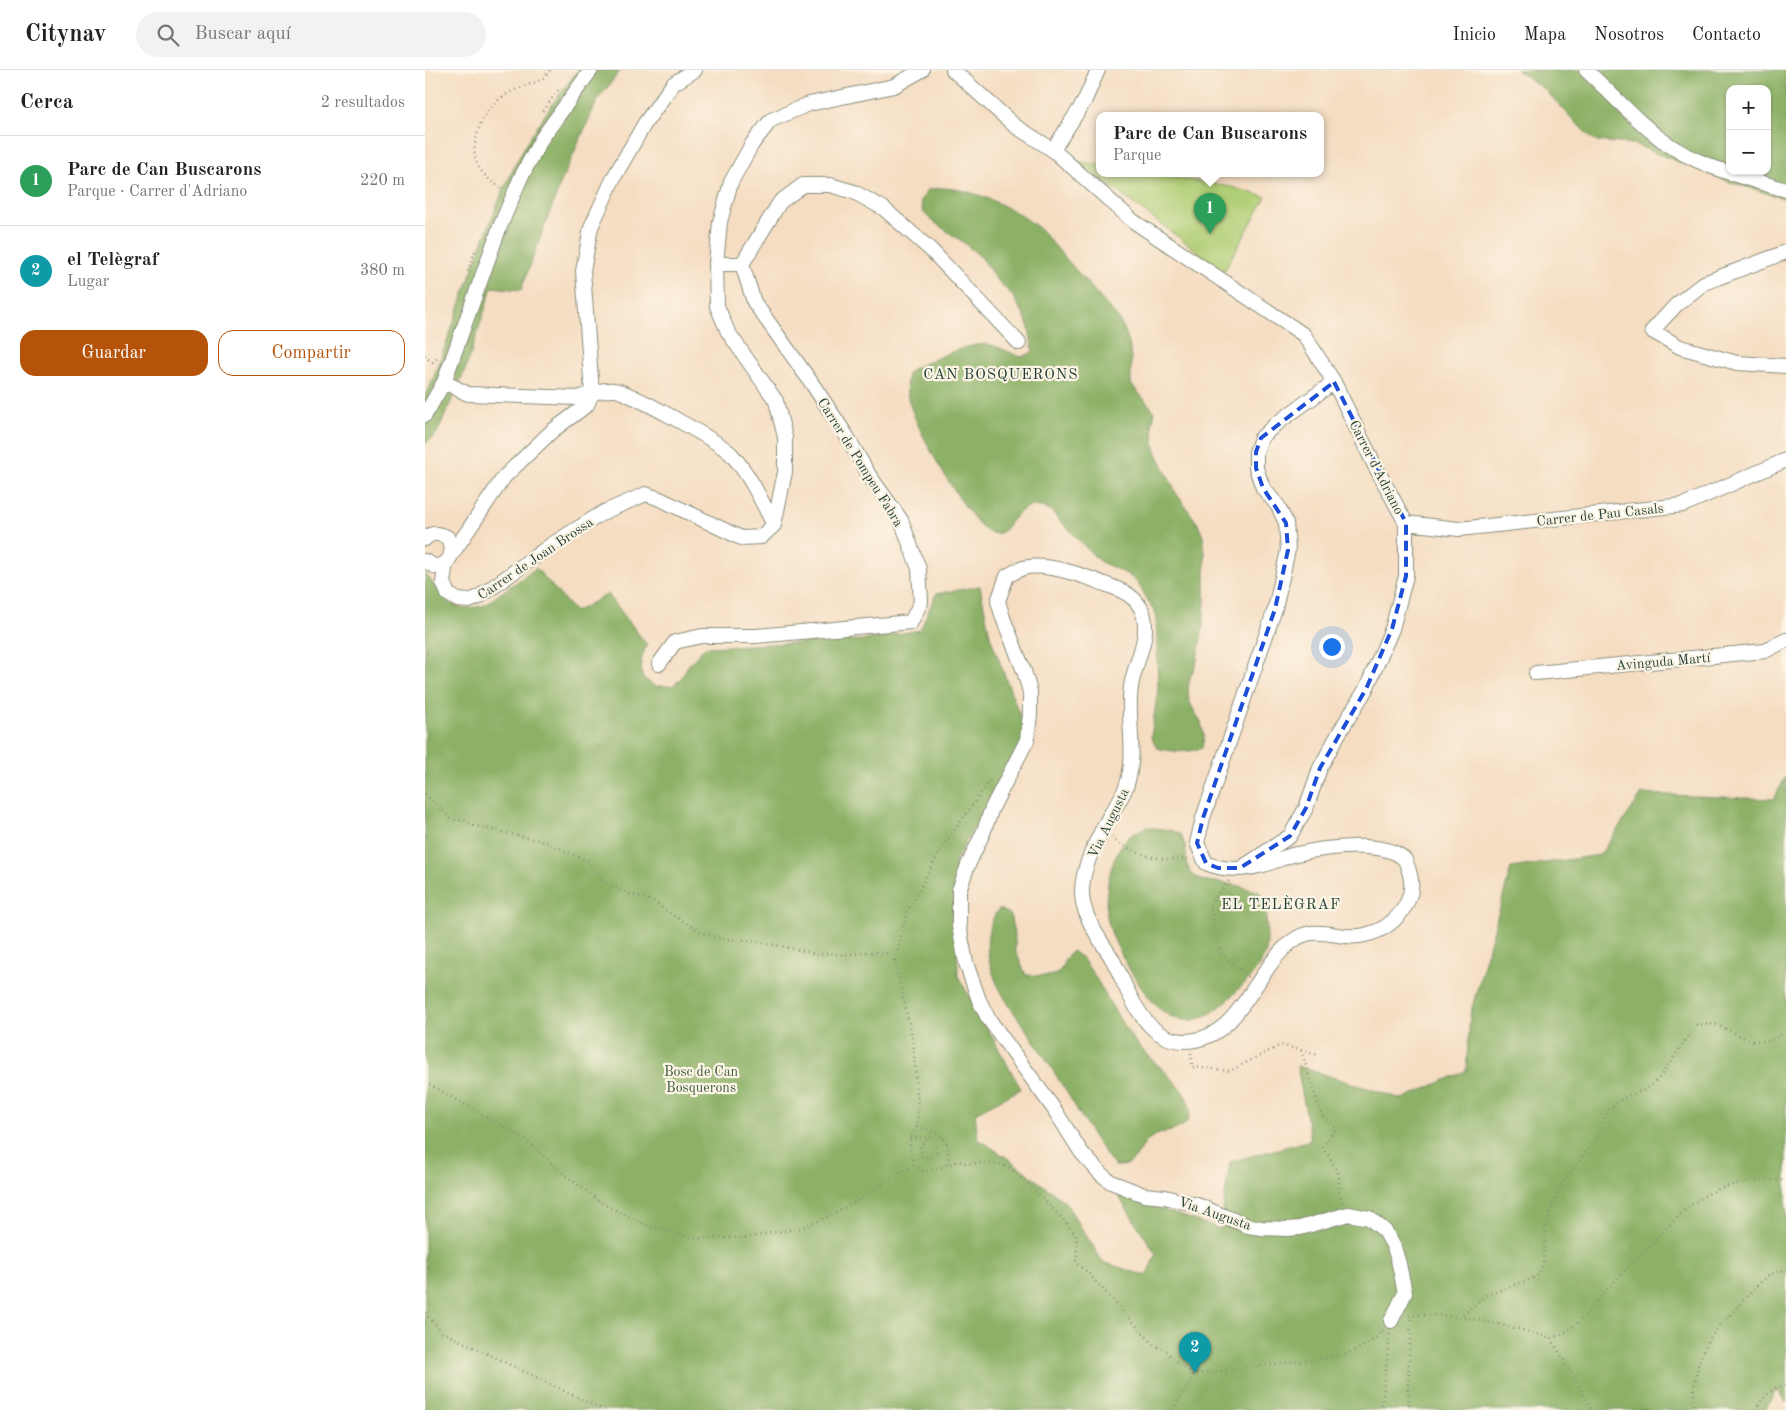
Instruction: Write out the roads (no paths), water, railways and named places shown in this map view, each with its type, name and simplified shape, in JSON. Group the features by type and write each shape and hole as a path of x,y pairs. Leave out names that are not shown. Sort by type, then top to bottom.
{"street":[{"path":"425,415 444,382 499,229 521,177 551,125 591,70"},
{"path":"425,561 436,567 448,561 504,477 552,431 587,405 592,393 583,271 591,227 613,178 645,123 673,84 695,70"},
{"path":"774,525 785,472 785,437 776,401 728,332 717,306 720,222 731,182 752,144 771,120 809,104 894,86 922,70"},
{"name":"Carrer d'Adriano","path":"953,70 1015,126 1053,150 1133,221 1303,335 1334,382 1375,466 1407,523 1407,576 1392,630 1366,688 1320,768 1306,808 1289,836 1240,868"},
{"path":"1053,150 1084,102 1098,70"},
{"path":"1586,70 1646,127 1683,154 1714,168 1786,190"},
{"path":"717,264 742,264 780,202 803,185 830,185 854,192 883,208 931,250 1019,343"},
{"path":"1786,252 1704,283 1676,305 1652,331 1680,347 1737,363 1786,366"},
{"name":"Carrer de Pompeu Fabra","path":"659,664 675,642 702,636 757,636 911,622 921,602 919,569 901,520 869,475 846,435 811,382 754,302 742,264"},
{"path":"444,382 468,394 578,398 592,393 616,390 662,411 729,452 750,477 774,525"},
{"name":"Via Augusta","path":"1334,382 1275,424 1261,438 1255,452 1255,468 1263,488 1278,506 1286,523 1288,550 1275,609 1203,818 1197,843 1206,863 1218,868 1261,866 1300,853 1363,847 1387,849 1406,861 1412,880 1408,899 1400,916 1384,929 1363,936 1327,932 1304,934 1293,940 1284,948 1234,1017 1215,1033 1191,1041 1178,1041 1166,1038 1150,1027 1141,1017 1112,960 1096,934 1086,913 1082,898 1082,886 1091,853 1125,790 1130,776 1132,745 1131,686 1143,645 1144,616 1139,604 1128,592 1086,577 1047,567 1025,567 1007,576 998,601 1030,692 1027,740 992,808 983,833 967,865 959,890 958,907 962,945 972,982 987,1018 1054,1109 1081,1152 1101,1174 1123,1188 1144,1195 1165,1197 1197,1206 1248,1226 1274,1229 1300,1228 1348,1214 1369,1218 1385,1231 1394,1247 1399,1264 1405,1293 1391,1321"},
{"name":"Carrer de Pau Casals","path":"1407,523 1459,530 1683,505 1786,460"},
{"name":"Carrer de Joan Brossa","path":"448,561 443,582 448,594 458,600 469,601 479,597 551,545 604,512 646,494 683,509 741,538 761,537 774,525"},
{"path":"425,538 438,533 447,538 451,547 448,561"},
{"name":"Avinguda Martí","path":"1536,673 1765,651 1786,640"}],"place":[{"name":"Parc de Can Buscarons","path":"1210,234"},
{"name":"el Telègraf","path":"1195,1373"}],"district":[{"name":"CAN BOSQUERONS","path":"1001,374"},
{"name":"EL TELÈGRAF","path":"1281,904"}],"park label":[{"name":"Bosc de Can Bosquerons","path":"701,1080"}]}
